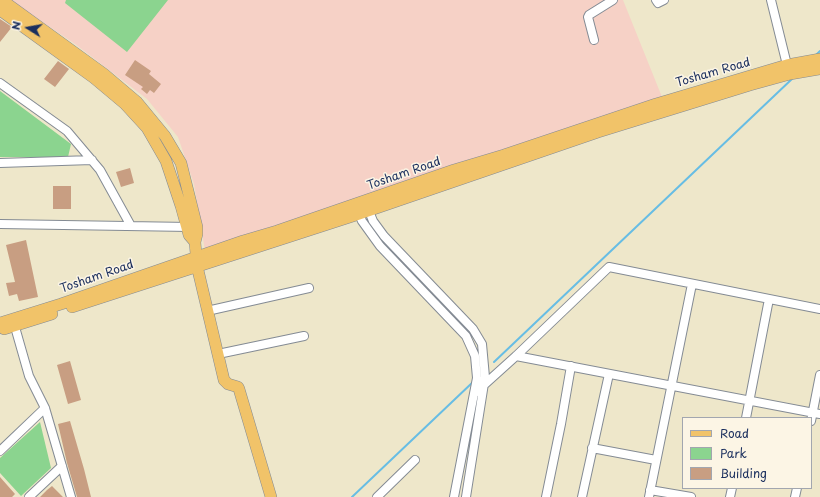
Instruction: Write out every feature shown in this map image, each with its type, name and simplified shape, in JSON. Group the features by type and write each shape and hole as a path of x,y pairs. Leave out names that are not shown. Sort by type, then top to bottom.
{"main road":[{"path":"2,0 104,74 137,102 165,136 181,163 188,192 192,227"},
{"path":"0,10 94,78 125,104 147,128 166,161 177,194 192,227 197,234 194,242 197,262 224,380 226,383 238,387 239,389 271,497"},
{"name":"Tosham Road","path":"0,330 15,327 197,262 362,207 716,95 820,59"},
{"name":"Tosham Road","path":"789,70 820,69"},
{"path":"177,194 188,192"},
{"name":"Tosham Road","path":"0,323 197,262"}],"street":[{"path":"594,40 588,17 613,0"},
{"path":"656,0 658,3 664,0"},
{"path":"772,0 789,70"},
{"path":"0,82 67,131 100,170 131,226"},
{"path":"0,163 92,160"},
{"path":"362,207 384,236 473,329 482,344 485,377 466,497"},
{"path":"362,207 362,221 370,234 466,336 475,356 478,378 454,497"},
{"path":"0,224 192,227"},
{"path":"475,393 609,267 820,310"},
{"path":"691,497 650,494 692,284"},
{"path":"207,311 309,288"},
{"path":"746,417 769,299"},
{"path":"15,327 29,376 45,408 71,497"},
{"path":"218,354 304,336"},
{"path":"516,356 749,400 815,416 820,375"},
{"path":"546,497 571,366"},
{"path":"582,497 609,374"},
{"path":"0,451 45,408"},
{"path":"592,448 656,460"},
{"path":"377,497 415,460"},
{"path":"29,497 62,466"}],"shaded area":[{"path":"10,0 623,0 662,97 205,251 194,184 178,137 147,99 75,44"}],"green space":[{"path":"66,0 168,0 127,52 65,3"},
{"path":"0,91 71,144 68,157 0,157"},
{"path":"40,422 51,468 21,496 0,473 0,458"}],"building":[{"path":"0,19 12,27 0,42"},
{"path":"135,60 151,71 149,74 161,84 154,93 150,90 147,94 141,89 143,87 125,75"},
{"path":"58,61 69,69 55,87 44,79"},
{"path":"130,168 134,183 121,187 116,172"},
{"path":"53,186 71,186 71,209 53,209"},
{"path":"26,240 38,297 19,301 17,294 9,296 6,283 15,282 6,245"},
{"path":"70,361 81,400 68,404 57,365"},
{"path":"70,421 91,497 77,497 67,463 58,424"},
{"path":"0,477 15,494 12,497 0,497"},
{"path":"52,486 63,497 40,497 47,490"}],"waterway":[{"path":"816,55 820,51"},
{"path":"494,362 793,78"},
{"path":"352,497 473,382"}]}
